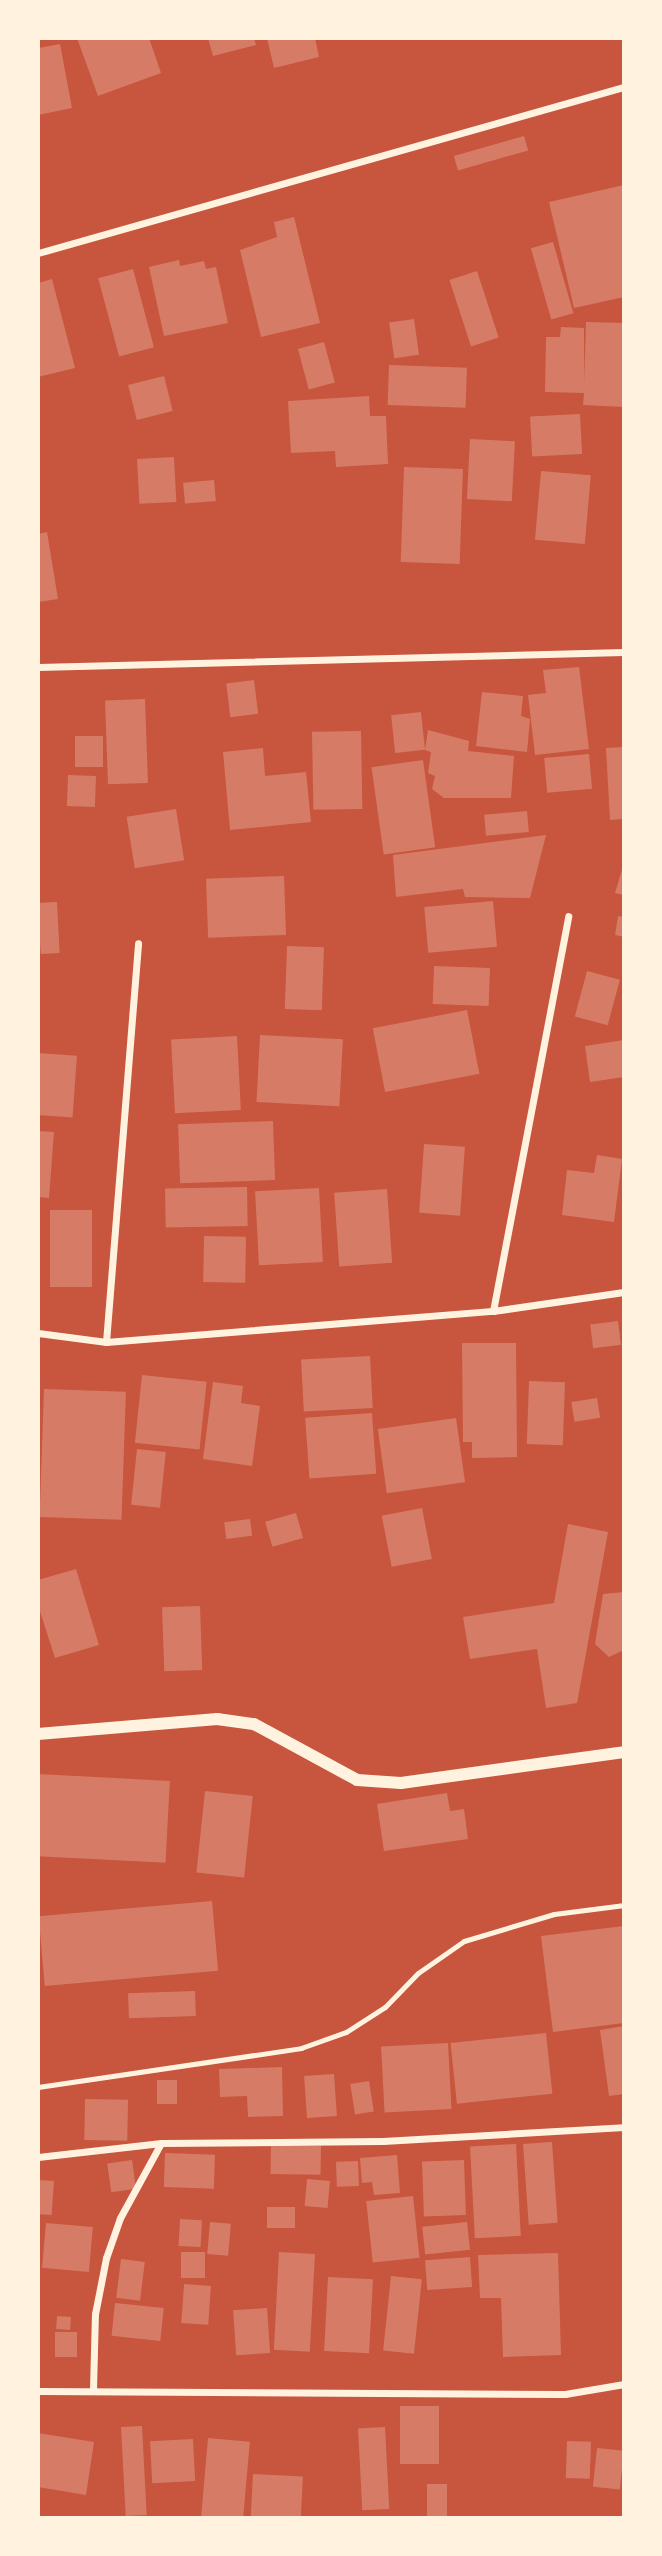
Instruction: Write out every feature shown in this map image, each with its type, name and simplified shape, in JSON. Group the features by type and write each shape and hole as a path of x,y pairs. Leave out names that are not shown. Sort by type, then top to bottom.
{"street":[{"path":"38,253 624,87"},
{"path":"38,667 624,652"},
{"path":"493,1311 568,916"},
{"path":"106,1342 138,943"},
{"path":"38,1333 106,1342 493,1311 624,1292"},
{"path":"38,1734 217,1719 254,1724 357,1780 401,1783 624,1752"},
{"path":"38,2157 161,2143 383,2141 624,2127"},
{"path":"93,2389 95,2314 106,2258 120,2218 161,2143"},
{"path":"38,2391 93,2389 565,2394 624,2384"}],"lane":[{"path":"38,2087 301,2048 346,2032 385,2007 418,1973 464,1941 554,1914 624,1905"}],"building":[{"path":"77,38 149,38 161,73 98,96"},
{"path":"208,38 254,38 256,45 213,56"},
{"path":"267,38 315,38 319,57 274,68"},
{"path":"60,44 72,108 38,115 38,48"},
{"path":"524,136 528,150 458,171 454,156"},
{"path":"624,185 624,297 574,308 549,202"},
{"path":"294,217 320,323 261,337 240,250 277,237 274,222"},
{"path":"553,242 573,313 551,319 531,248"},
{"path":"179,260 180,266 204,261 206,269 216,267 228,323 164,336 149,267"},
{"path":"133,269 154,347 119,357 98,278"},
{"path":"477,271 499,338 471,347 449,280"},
{"path":"52,279 75,368 38,377 38,283"},
{"path":"414,319 419,355 394,358 389,322"},
{"path":"586,322 624,323 624,407 583,405 584,393 545,392 546,337 560,337 561,327 584,328 584,383"},
{"path":"324,342 335,383 309,390 298,349"},
{"path":"389,365 467,368 466,408 388,405"},
{"path":"164,376 173,411 137,420 128,385"},
{"path":"369,396 370,416 386,416 388,464 336,467 335,451 291,453 288,401"},
{"path":"580,414 582,454 532,457 530,417"},
{"path":"470,439 515,441 512,501 467,499"},
{"path":"174,457 176,502 139,504 137,459"},
{"path":"404,467 463,469 460,564 401,562"},
{"path":"541,471 591,475 585,544 535,540"},
{"path":"214,480 216,501 185,504 183,483"},
{"path":"47,532 58,599 38,602 38,534"},
{"path":"579,667 589,749 535,755 528,695 546,693 543,670"},
{"path":"254,680 258,714 230,717 226,683"},
{"path":"482,692 523,696 521,716 530,719 527,752 476,746"},
{"path":"145,699 148,783 108,784 105,700"},
{"path":"421,712 425,750 395,753 391,715"},
{"path":"428,730 469,741 468,751 514,756 511,798 444,798 432,789 435,776 428,773 431,752 425,750"},
{"path":"361,731 362,809 313,810 312,732"},
{"path":"75,736 103,736 103,767 75,767"},
{"path":"624,747 624,819 610,820 606,748"},
{"path":"263,748 265,776 306,772 311,822 230,830 223,752"},
{"path":"589,754 592,789 547,793 544,758"},
{"path":"423,760 435,847 384,854 372,767"},
{"path":"68,775 96,776 95,807 67,806"},
{"path":"176,809 184,860 135,868 127,817"},
{"path":"527,811 529,832 486,836 484,815"},
{"path":"546,835 530,898 465,897 463,889 396,897 393,855"},
{"path":"624,863 624,895 615,893"},
{"path":"284,876 286,935 208,938 206,879"},
{"path":"493,901 497,947 428,953 424,907"},
{"path":"57,902 60,953 41,954 38,903"},
{"path":"618,916 624,917 624,937 615,935"},
{"path":"287,946 324,947 322,1010 285,1009"},
{"path":"434,966 490,968 489,1006 433,1004"},
{"path":"587,971 620,980 608,1025 575,1016"},
{"path":"467,1010 479,1074 385,1092 373,1028"},
{"path":"260,1035 343,1039 339,1106 256,1102"},
{"path":"237,1036 241,1110 175,1113 171,1039"},
{"path":"624,1040 624,1077 590,1082 585,1046"},
{"path":"38,1053 77,1056 73,1118 38,1115"},
{"path":"273,1121 275,1180 180,1183 178,1124"},
{"path":"38,1131 54,1132 49,1198 38,1197"},
{"path":"424,1144 465,1147 460,1216 419,1213"},
{"path":"597,1155 622,1159 614,1222 562,1215 567,1170 594,1173"},
{"path":"247,1187 248,1226 166,1227 165,1188"},
{"path":"319,1188 323,1262 259,1265 255,1191"},
{"path":"387,1189 392,1263 339,1267 334,1193"},
{"path":"50,1210 92,1210 92,1287 50,1287"},
{"path":"204,1236 246,1237 245,1283 203,1282"},
{"path":"618,1321 621,1345 593,1348 590,1324"},
{"path":"462,1343 516,1343 517,1457 472,1458 472,1442 463,1442"},
{"path":"370,1356 373,1408 304,1412 301,1360"},
{"path":"142,1375 207,1382 200,1449 135,1443"},
{"path":"529,1381 565,1382 563,1445 527,1444"},
{"path":"213,1382 243,1386 241,1403 260,1406 252,1466 203,1459"},
{"path":"44,1389 126,1392 121,1520 40,1517"},
{"path":"597,1398 600,1418 574,1422 571,1402"},
{"path":"372,1413 376,1474 309,1479 305,1418"},
{"path":"456,1418 465,1482 387,1493 378,1429"},
{"path":"137,1449 166,1452 160,1508 131,1505"},
{"path":"422,1508 432,1559 392,1567 382,1516"},
{"path":"296,1513 303,1538 272,1547 265,1522"},
{"path":"250,1519 252,1536 226,1539 224,1522"},
{"path":"568,1524 608,1532 577,1703 546,1708 537,1649 470,1659 463,1617 554,1603"},
{"path":"76,1569 99,1645 55,1658 38,1605 38,1580"},
{"path":"624,1592 624,1650 609,1657 595,1644 603,1594"},
{"path":"200,1606 202,1670 164,1671 162,1607"},
{"path":"38,1774 170,1781 166,1863 38,1856"},
{"path":"205,1791 253,1796 244,1878 196,1873"},
{"path":"447,1793 450,1811 464,1809 468,1839 384,1851 377,1804"},
{"path":"212,1901 218,1971 45,1986 39,1916"},
{"path":"624,1926 624,2023 553,2032 541,1936"},
{"path":"195,1991 196,2016 129,2018 128,1993"},
{"path":"624,2026 624,2094 609,2096 600,2030"},
{"path":"546,2033 552,2094 457,2104 451,2043"},
{"path":"448,2043 451,2109 385,2112 381,2047"},
{"path":"282,2067 283,2116 248,2117 247,2096 220,2097 219,2069"},
{"path":"334,2074 337,2116 307,2118 304,2076"},
{"path":"157,2080 177,2080 177,2104 157,2104"},
{"path":"369,2081 374,2112 355,2115 350,2084"},
{"path":"85,2099 128,2100 127,2141 84,2140"},
{"path":"552,2142 558,2223 529,2225 523,2144"},
{"path":"516,2144 521,2236 475,2238 470,2146"},
{"path":"271,2145 321,2146 320,2175 270,2174"},
{"path":"165,2153 215,2155 214,2189 164,2187"},
{"path":"397,2155 400,2193 374,2195 372,2182 362,2183 360,2158"},
{"path":"132,2160 136,2189 111,2192 107,2163"},
{"path":"464,2160 466,2215 424,2216 422,2161"},
{"path":"358,2161 359,2186 337,2187 336,2162"},
{"path":"307,2179 330,2181 328,2208 305,2206"},
{"path":"38,2180 54,2181 52,2215 38,2214"},
{"path":"413,2196 419,2258 373,2263 366,2201"},
{"path":"267,2207 295,2207 295,2228 267,2228"},
{"path":"180,2219 202,2220 201,2247 179,2246"},
{"path":"210,2222 231,2224 228,2256 207,2254"},
{"path":"467,2222 470,2250 425,2255 422,2227"},
{"path":"46,2223 93,2227 89,2272 42,2268"},
{"path":"181,2252 205,2252 205,2278 181,2278"},
{"path":"279,2252 315,2254 310,2352 274,2350"},
{"path":"558,2253 561,2355 503,2357 501,2298 480,2298 478,2255"},
{"path":"470,2257 472,2287 427,2290 425,2260"},
{"path":"121,2259 145,2262 140,2301 116,2298"},
{"path":"391,2276 422,2279 414,2354 383,2351"},
{"path":"328,2277 373,2279 369,2353 324,2351"},
{"path":"184,2284 211,2286 208,2325 181,2323"},
{"path":"115,2303 164,2308 160,2341 112,2336"},
{"path":"267,2308 270,2353 236,2355 233,2310"},
{"path":"57,2316 71,2317 70,2330 56,2329"},
{"path":"55,2332 77,2332 77,2357 55,2357"},
{"path":"400,2406 439,2406 439,2464 400,2464"},
{"path":"142,2426 147,2515 126,2516 121,2427"},
{"path":"385,2427 389,2509 362,2510 358,2428"},
{"path":"38,2433 94,2442 86,2495 38,2487"},
{"path":"208,2438 250,2442 243,2518 201,2518"},
{"path":"193,2439 195,2481 152,2483 150,2441"},
{"path":"567,2441 591,2442 590,2479 566,2478"},
{"path":"597,2448 624,2451 620,2490 593,2487"},
{"path":"253,2474 303,2477 301,2518 251,2518"},
{"path":"427,2484 447,2484 447,2518 427,2518"}]}
